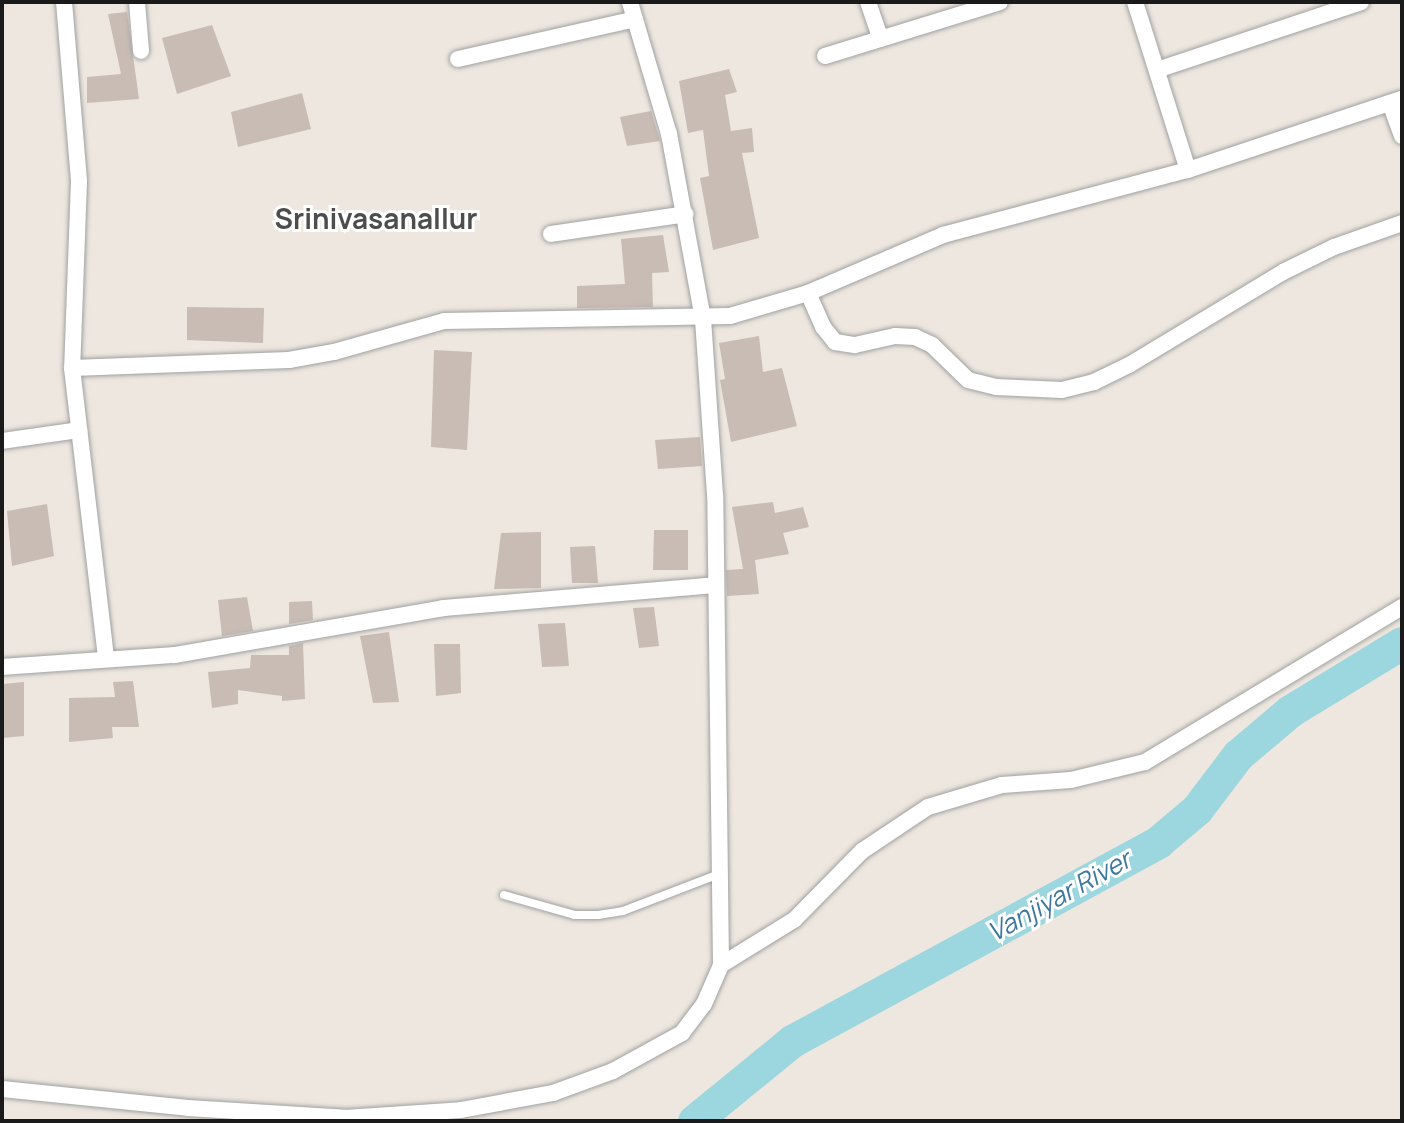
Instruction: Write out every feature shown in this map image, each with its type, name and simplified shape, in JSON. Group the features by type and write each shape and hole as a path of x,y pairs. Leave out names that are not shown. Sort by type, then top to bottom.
{"street":[{"path":"64,2 79,181 72,368 106,659"},
{"path":"137,2 141,51"},
{"path":"2,1088 188,1108 345,1118 461,1110 553,1093 649,1054 682,1033 704,1004 721,964 716,585 703,319 686,214 666,121 629,2"},
{"path":"868,2 881,39"},
{"path":"825,56 974,6 1000,2"},
{"path":"1135,2 1188,170"},
{"path":"1157,70 1361,2"},
{"path":"458,59 635,19"},
{"path":"72,368 289,360 334,352 444,321 703,319 757,310 808,293 943,234 1188,170 1396,101 1402,136"},
{"path":"551,234 686,214"},
{"path":"808,293 822,327 835,342 855,345 895,336 915,337 932,345 968,380 1017,389 1062,390 1094,382 1129,365 1324,252 1402,223"},
{"path":"2,441 79,430"},
{"path":"2,667 175,655 443,608 716,585"},
{"path":"721,964 794,920 862,851 928,807 1002,785 1110,774 1145,762 1402,607"}],"lane":[{"path":"504,895 575,915 598,915 624,911 719,874"}],"building":[{"path":"127,12 139,99 87,103 87,77 121,74 108,14"},
{"path":"212,25 231,76 177,94 162,38"},
{"path":"729,69 737,92 725,95 731,131 752,128 754,152 742,153 759,238 713,250 700,178 709,176 703,130 688,133 679,81"},
{"path":"302,93 311,129 238,147 231,112"},
{"path":"651,111 660,141 627,146 620,117"},
{"path":"663,235 669,272 652,273 653,307 577,308 577,286 625,284 621,239"},
{"path":"187,307 264,308 263,343 187,340"},
{"path":"759,336 763,372 782,368 797,426 731,442 720,380 725,379 719,343"},
{"path":"434,350 472,352 467,450 431,447"},
{"path":"700,437 702,466 658,469 655,440"},
{"path":"773,502 775,513 803,507 809,527 783,533 789,554 755,560 759,594 727,596 726,570 743,569 732,507"},
{"path":"47,504 54,556 12,566 7,511"},
{"path":"654,530 688,530 688,570 653,570"},
{"path":"541,532 541,588 494,589 501,533"},
{"path":"595,546 598,583 572,583 570,547"},
{"path":"247,597 253,631 222,636 218,600"},
{"path":"312,601 313,620 289,624 289,602"},
{"path":"654,607 659,646 639,648 633,608"},
{"path":"565,623 569,666 542,667 538,624"},
{"path":"389,632 399,702 373,703 360,636"},
{"path":"303,643 305,699 282,701 282,696 238,690 238,704 212,708 208,672 250,668 251,655 289,655 289,646"},
{"path":"434,644 460,644 461,693 436,696"},
{"path":"133,681 139,727 112,727 113,738 69,742 69,698 115,697 113,682"},
{"path":"24,682 24,736 2,738 2,684"}],"waterway":[{"name":"Vanjiyar River","path":"694,1121 792,1041 1158,842 1197,809 1238,755 1290,711 1402,643"}],"district":[{"name":"Srinivasanallur","path":"376,218"}]}
